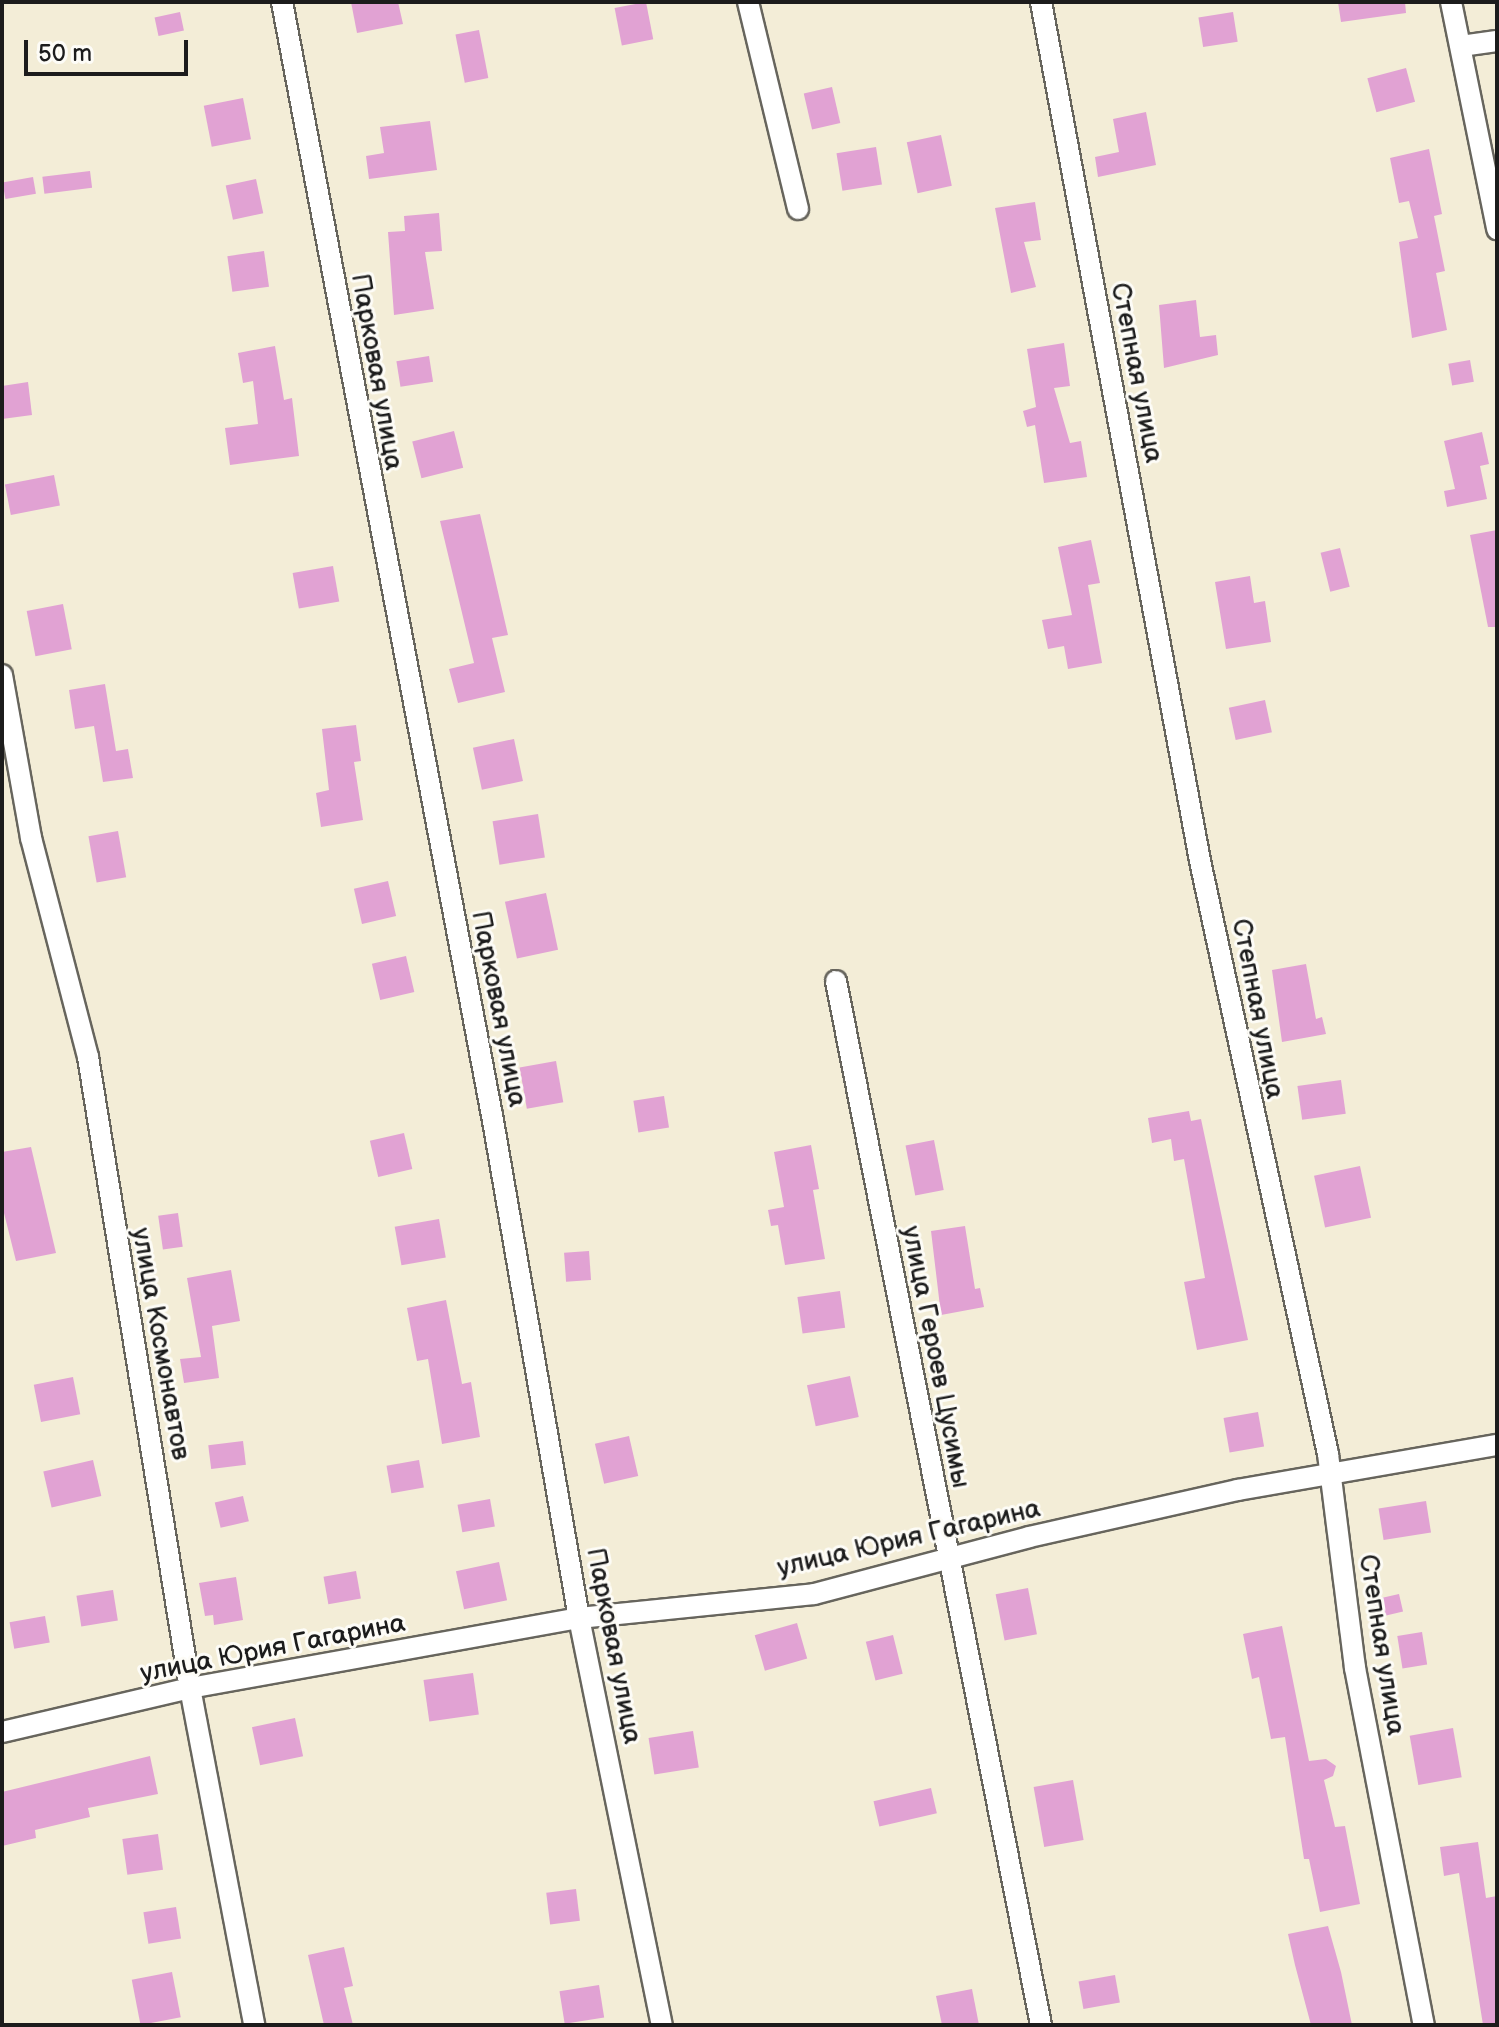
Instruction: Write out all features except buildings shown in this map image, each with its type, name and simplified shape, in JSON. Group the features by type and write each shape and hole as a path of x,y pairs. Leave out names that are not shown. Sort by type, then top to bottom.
{"street":[{"name":"Парковая улица","path":"282,2 492,1115 579,1618 662,2025"},
{"path":"748,2 798,209"},
{"name":"Степная улица","path":"1041,2 1200,861 1328,1472 1355,1668 1424,2025"},
{"path":"1451,2 1497,229"},
{"path":"1461,46 1497,41"},
{"name":"улица Космонавтов","path":"2,675 31,838 88,1057 190,1688 254,2025"},
{"name":"улица Героев Цусимы","path":"836,981 947,1559 1041,2025"},
{"name":"улица Юрия Гагарина","path":"2,1732 190,1688 579,1618 814,1594 947,1559 1328,1472 1497,1445"}]}
